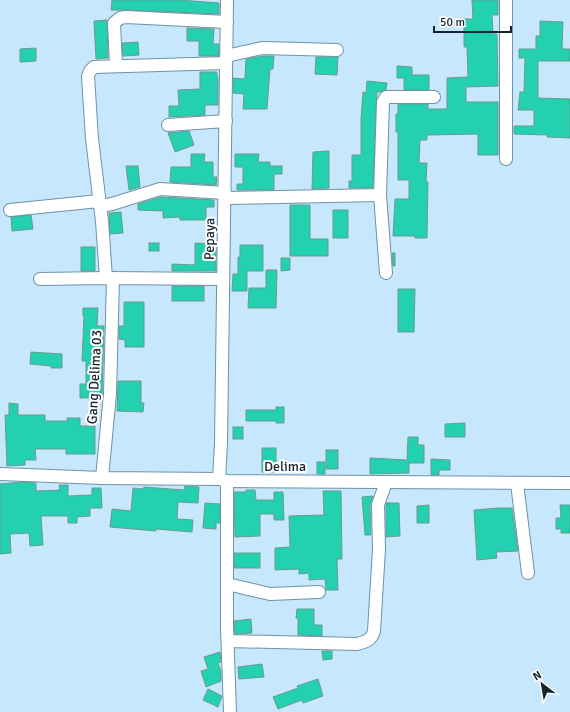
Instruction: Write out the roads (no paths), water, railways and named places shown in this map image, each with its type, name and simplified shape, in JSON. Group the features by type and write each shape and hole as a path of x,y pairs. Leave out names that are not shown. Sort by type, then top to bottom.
{"street":[{"name":"Pepaya","path":"227,0 221,443 227,584 230,712"},
{"path":"506,0 506,159"},
{"path":"227,22 126,17 120,18 114,24 116,66 226,60 262,48 337,50"},
{"name":"Gang Delima 03","path":"102,478 110,394 109,278 92,140 88,76 90,70 94,67 116,66"},
{"path":"386,273 380,195 383,100 388,97 434,97"},
{"path":"168,125 226,121"},
{"path":"10,210 112,204 160,189 225,195 380,195"},
{"path":"40,279 223,279"},
{"name":"Delima","path":"0,474 102,478 223,480 570,483"},
{"path":"228,641 357,644 368,641 373,636 379,549 378,504 386,482"},
{"path":"516,483 528,573"},
{"path":"227,584 270,594 319,592"}]}
